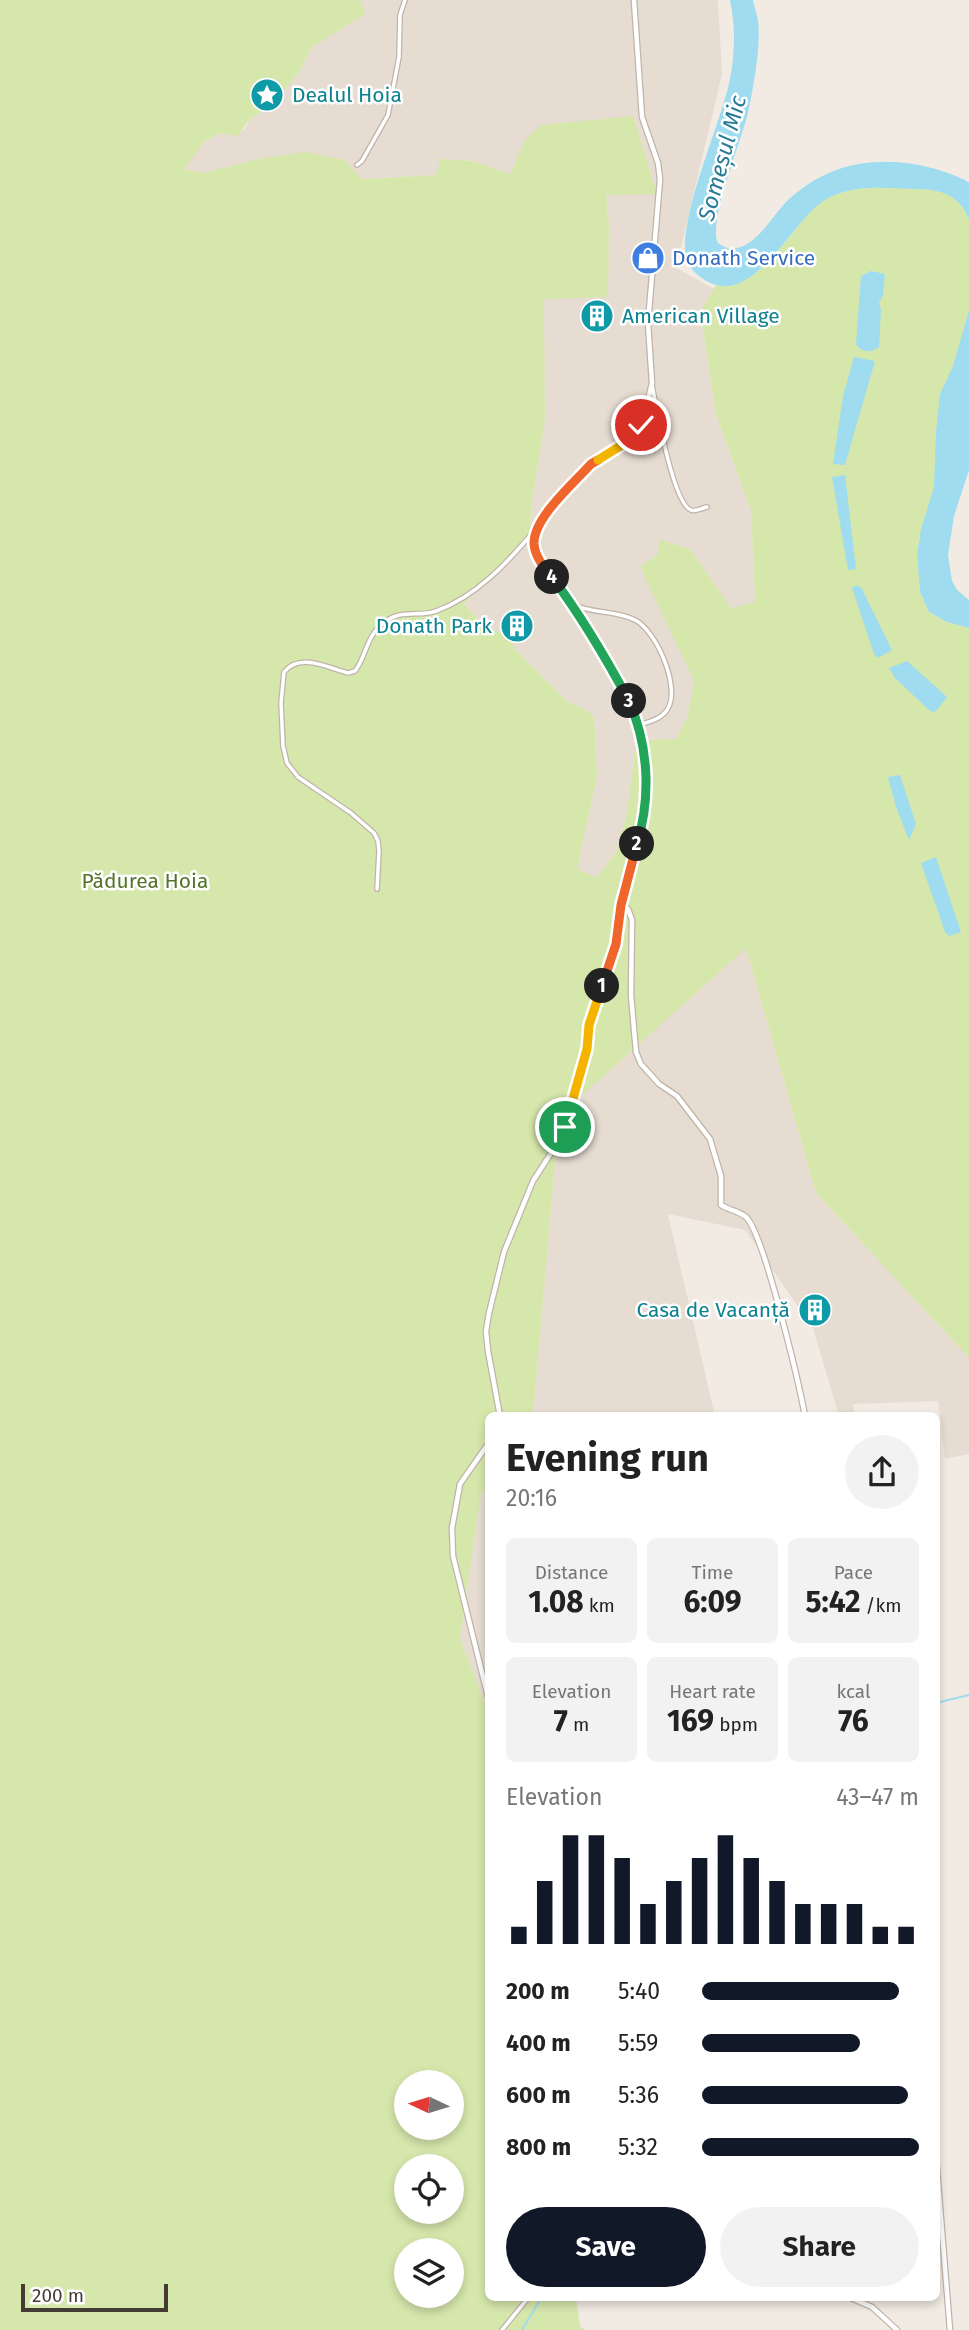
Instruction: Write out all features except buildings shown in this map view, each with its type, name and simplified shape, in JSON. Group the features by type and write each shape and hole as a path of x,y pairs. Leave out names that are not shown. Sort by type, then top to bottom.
{"street":[{"path":"357,165 362,162 388,115 399,57 400,15 405,0"},
{"path":"634,0 642,117 658,163 660,180 648,323 652,383 676,490 690,510 707,507"},
{"path":"377,889 379,851 374,833 339,804 298,777 287,763 283,746 281,703 284,672 293,664 304,662 348,673 355,671 371,636 382,624 403,613 433,612 460,601 486,580 536,529 545,515 591,464 636,433 644,417 652,383"},
{"path":"499,1412 488,1351 486,1331 489,1313 504,1252 534,1177 564,1133 571,1099 587,1049 589,1025 614,949 621,905 645,811 645,759 639,725 617,679 571,604 540,561 534,544 536,529"},
{"path":"571,604 635,620 645,628 659,650 670,674 672,697 667,710 657,719 639,725"},
{"path":"621,905 628,909 632,920 631,1002 636,1052 641,1064 660,1085 677,1096 710,1139 721,1176 721,1205 745,1217 751,1226 769,1274 805,1412"},
{"path":"485,1448 460,1484 451,1539 485,1685"},
{"path":"940,2206 950,2330"},
{"path":"502,2330 526,2301"},
{"path":"858,2301 872,2307 897,2330"}],"shaded area":[{"path":"360,0 718,0 722,74 676,268 714,289 700,313 716,415 751,511 755,603 731,608 691,550 660,539 657,555 641,567 694,681 687,718 676,739 636,740 627,812 617,850 597,879 577,869 597,777 594,716 569,703 514,648 506,631 497,632 479,620 464,604 530,539 531,509 545,419 544,298 609,225 606,194 656,193 524,142 510,175 474,161 441,159 436,175 362,179 344,160 258,159 202,173 183,169 204,142 221,133 232,135 245,129 250,119 270,108 300,71 312,47 365,14"},
{"path":"746,947 816,1193 969,1358 969,1454 945,1459 938,1401 853,1404 854,1412 838,1412 813,1328 745,1230 668,1214 714,1412 533,1412 559,1116"},
{"path":"485,1489 485,1702 460,1639 481,1492"}],"green space":[{"name":"Pădurea Hoia","path":"0,0 360,0 366,14 312,47 300,71 270,108 250,119 236,136 221,133 204,142 184,169 202,173 258,159 305,152 344,160 362,179 436,175 440,159 473,161 510,174 524,142 541,125 633,116 657,194 606,195 609,225 608,297 544,299 545,419 531,509 530,539 464,604 479,620 497,632 506,631 514,648 569,703 594,716 597,777 577,869 597,878 617,850 627,812 636,740 676,739 687,718 694,681 640,567 657,555 660,539 691,550 731,608 755,602 751,511 716,415 700,312 716,285 732,285 747,279 775,254 811,211 837,194 873,188 941,191 953,196 969,219 969,414 934,487 917,555 920,592 929,612 947,622 969,628 969,1358 816,1193 746,948 559,1116 533,1412 485,1412 485,1490 481,1493 460,1639 485,1702 485,2301 576,2301 580,2326 585,2330 0,2330"}],"water":[{"name":"Someșul Mic","path":"730,0 753,0 759,42 746,121 718,217 718,243 729,248 739,248 748,243 758,236 788,200 807,185 829,173 862,163 915,164 965,180 969,183 969,219 959,203 947,194 939,192 891,188 846,191 825,200 814,209 765,265 751,277 737,284 722,286 695,273 686,258 685,241 693,197 731,74 734,32"},
{"path":"871,271 885,274 883,295 879,303 879,347 867,351 856,344 861,276"},
{"path":"969,311 969,470 954,516 948,555 952,581 957,590 969,600 969,628 947,622 929,612 920,592 917,555 921,529 934,487 940,394 953,366"},
{"path":"854,357 875,361 845,465 833,464 843,396"},
{"path":"845,475 856,569 848,570 832,477"},
{"path":"857,585 862,589 892,650 878,658 874,654 852,588"},
{"path":"907,661 947,697 935,712 930,711 895,678 889,668"},
{"path":"900,775 916,824 909,840 888,777"},
{"path":"936,857 961,932 949,936 945,932 921,863"}],"waterway":[{"path":"940,1702 969,1695"},
{"path":"522,2330 539,2301"}],"place":[{"name":"Dealul Hoia","path":"267,95"},
{"name":"Donath Service","path":"648,258"},
{"name":"American Village","path":"597,316"},
{"name":"Donath Park","path":"517,626"},
{"name":"Casa de Vacanță","path":"815,1310"}],"route":[{"path":"565,1127 587,1049 589,1025 614,949 626,882 643,824 645,759 639,725 629,702 591,633 540,561 535,547 535,536 536,529 545,515 591,464 625,443 641,425"}]}
